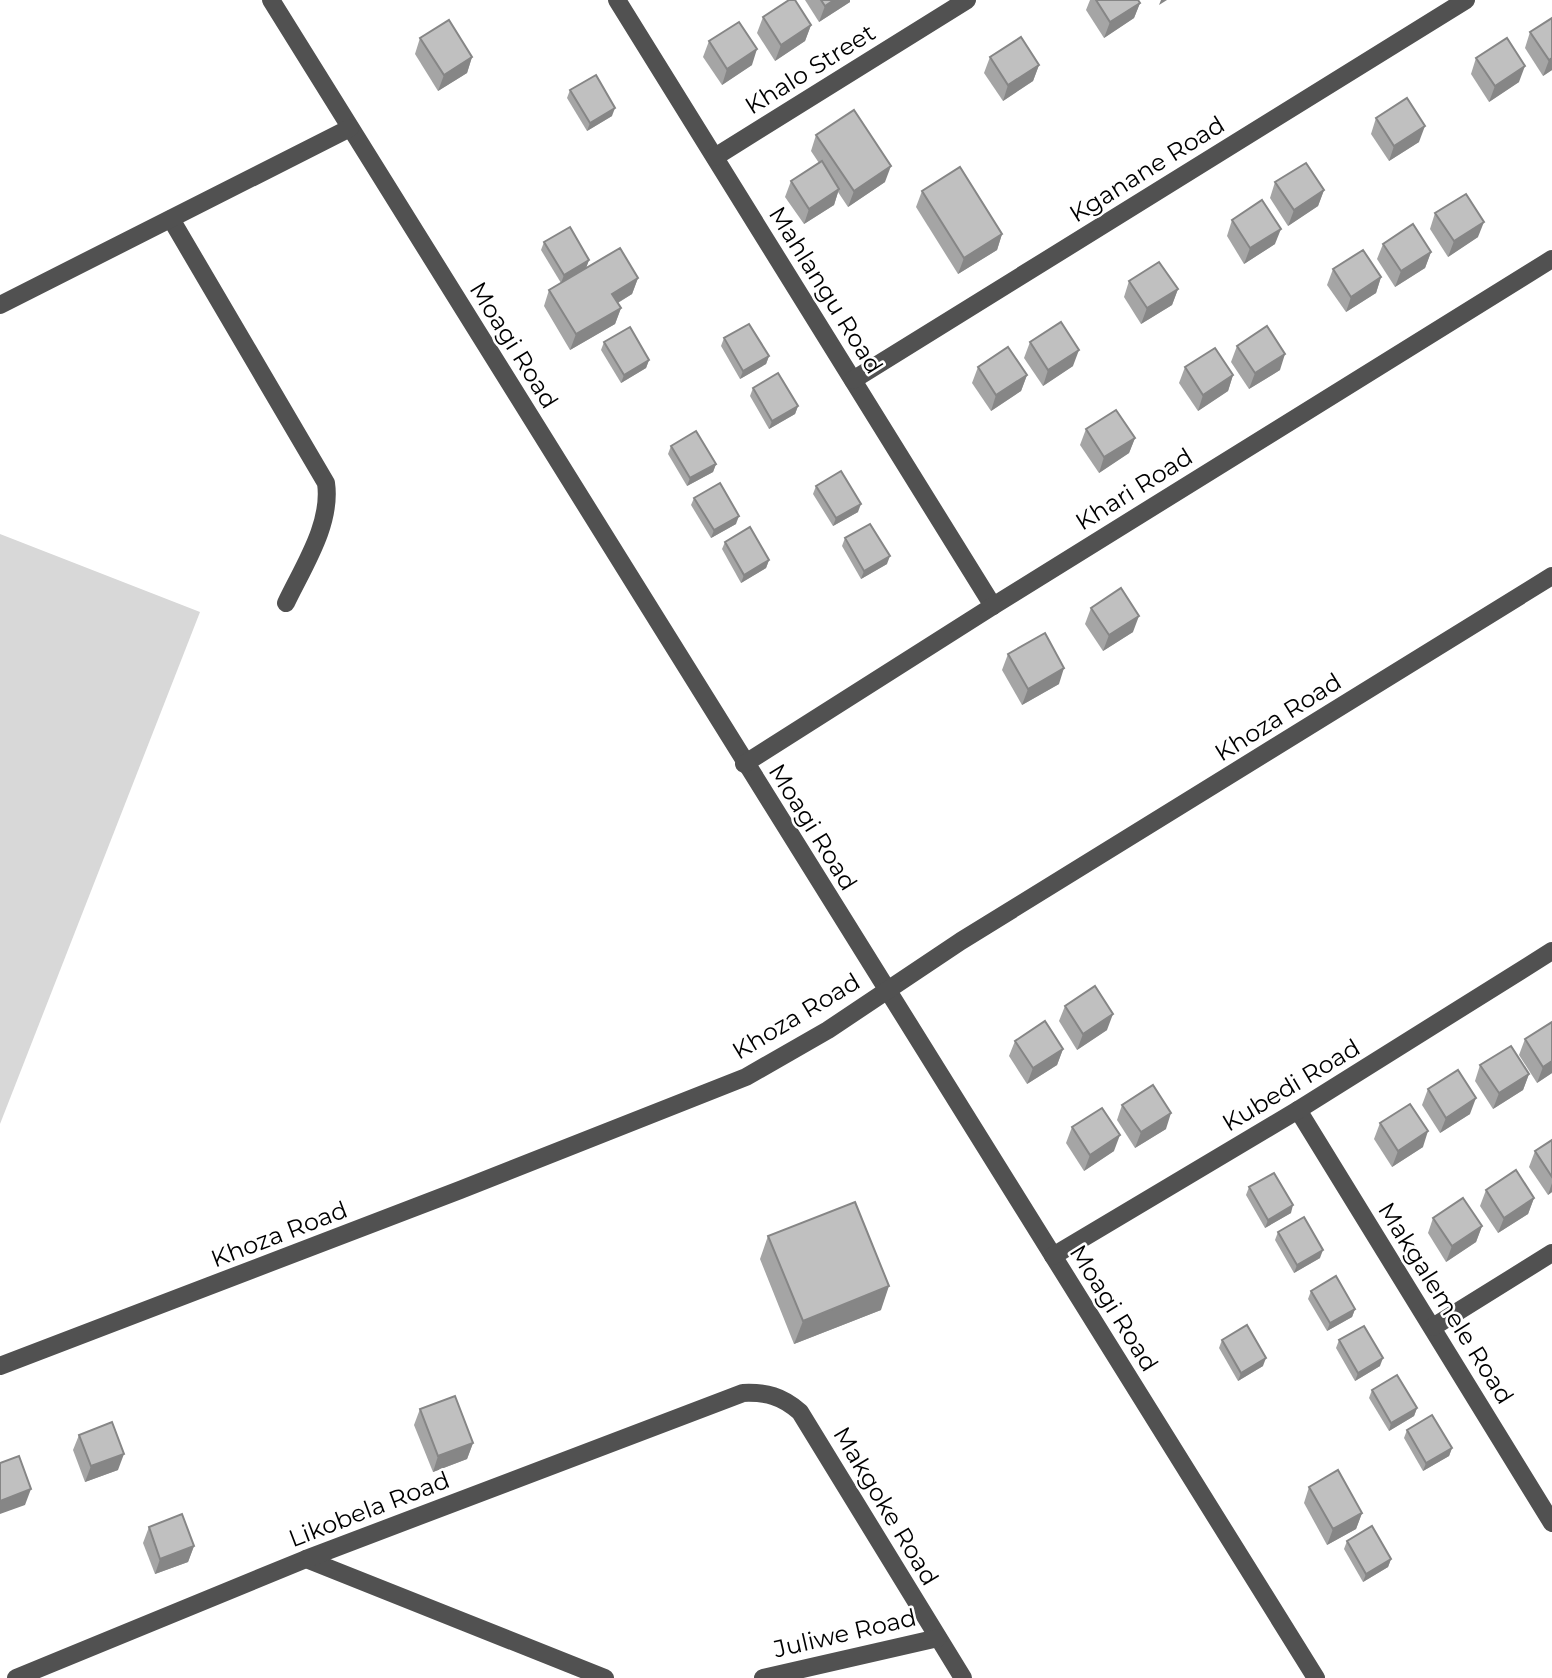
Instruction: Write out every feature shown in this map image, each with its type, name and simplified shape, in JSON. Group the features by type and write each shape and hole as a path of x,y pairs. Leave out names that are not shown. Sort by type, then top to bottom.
{"street":[{"name":"Moagi Road","path":"271,0 744,764 1316,1678"},
{"name":"Mahlangu Road","path":"617,0 993,606"},
{"name":"Khalo Street","path":"715,157 967,0"},
{"name":"Kganane Road","path":"853,380 1466,0"},
{"path":"0,305 350,128"},
{"path":"171,219 326,483 328,497 323,521 286,603"},
{"name":"Khari Road","path":"744,764 993,606 1552,260"},
{"name":"Khoza Road","path":"0,1366 746,1077 828,1030 886,990 1552,576"},
{"name":"Kubedi Road","path":"1053,1256 1298,1110 1552,951"},
{"name":"Makgalemele Road","path":"1298,1110 1552,1523"},
{"path":"1433,1327 1552,1254"},
{"name":"Likobela Road","path":"16,1678 306,1559 743,1393"},
{"name":"Makgoke Road","path":"743,1393 777,1396 800,1412 963,1678"},
{"path":"306,1559 605,1678"},
{"name":"Juliwe Road","path":"763,1678 938,1638"}],"shaded area":[{"path":"0,534 200,612 0,1124"}],"building":[{"path":"789,0 795,0 811,25 781,45 763,17"},
{"path":"821,0 834,0 825,6"},
{"path":"1096,0 1138,0 1140,3 1110,22"},
{"path":"1552,18 1552,58 1549,60 1530,32"},
{"path":"449,20 472,57 444,75 420,38"},
{"path":"739,22 757,49 727,69 709,41"},
{"path":"1021,37 1039,65 1008,85 990,57"},
{"path":"1507,38 1525,66 1495,86 1476,58"},
{"path":"596,75 615,108 590,123 570,90"},
{"path":"1407,98 1425,126 1394,146 1376,118"},
{"path":"854,110 891,166 854,191 816,135"},
{"path":"822,161 839,189 809,209 791,181"},
{"path":"1306,163 1324,190 1294,210 1275,182"},
{"path":"960,167 1002,234 964,258 922,191"},
{"path":"1466,194 1484,222 1454,241 1435,213"},
{"path":"1262,200 1281,229 1250,248 1232,220"},
{"path":"1413,224 1431,252 1401,271 1383,244"},
{"path":"570,227 589,260 564,275 544,242"},
{"path":"620,248 638,278 612,294 621,308 576,334 549,290"},
{"path":"1363,250 1381,277 1351,297 1333,269"},
{"path":"1159,262 1178,289 1147,308 1129,281"},
{"path":"1061,322 1079,350 1048,370 1030,342"},
{"path":"749,324 769,356 743,371 724,338"},
{"path":"1267,326 1285,354 1255,373 1237,346"},
{"path":"630,327 649,360 624,375 604,342"},
{"path":"1008,347 1027,375 996,395 978,367"},
{"path":"1215,348 1233,375 1203,395 1185,367"},
{"path":"778,373 798,406 772,421 753,388"},
{"path":"1116,410 1135,438 1104,457 1086,429"},
{"path":"696,431 716,464 690,478 671,446"},
{"path":"841,471 861,504 836,518 816,486"},
{"path":"720,483 739,516 714,530 694,498"},
{"path":"870,524 890,556 864,571 845,538"},
{"path":"750,527 769,560 744,575 725,542"},
{"path":"1121,588 1139,616 1109,635 1091,608"},
{"path":"1045,633 1064,668 1028,689 1008,654"},
{"path":"1095,986 1113,1014 1083,1034 1065,1006"},
{"path":"1045,1021 1063,1049 1033,1068 1015,1041"},
{"path":"1552,1022 1552,1061 1543,1067 1525,1039"},
{"path":"1511,1046 1529,1074 1499,1093 1480,1065"},
{"path":"1458,1070 1476,1098 1446,1118 1428,1089"},
{"path":"1153,1085 1171,1113 1141,1132 1122,1105"},
{"path":"1410,1104 1428,1131 1398,1151 1380,1123"},
{"path":"1102,1108 1120,1135 1090,1155 1072,1127"},
{"path":"1552,1140 1552,1177 1535,1151"},
{"path":"1516,1170 1534,1198 1504,1218 1486,1190"},
{"path":"1274,1173 1293,1205 1268,1220 1249,1187"},
{"path":"1463,1198 1482,1226 1452,1246 1433,1218"},
{"path":"855,1202 889,1286 803,1321 768,1236"},
{"path":"1304,1217 1323,1250 1297,1265 1278,1232"},
{"path":"1336,1276 1355,1309 1330,1323 1311,1291"},
{"path":"1247,1325 1266,1358 1241,1373 1222,1340"},
{"path":"1364,1326 1383,1358 1358,1373 1339,1340"},
{"path":"1397,1375 1417,1408 1391,1423 1372,1390"},
{"path":"455,1396 473,1443 438,1456 420,1409"},
{"path":"1432,1415 1452,1448 1426,1463 1407,1430"},
{"path":"112,1422 124,1454 91,1466 79,1435"},
{"path":"19,1456 31,1489 0,1501 0,1463"},
{"path":"1338,1470 1362,1513 1333,1529 1309,1487"},
{"path":"182,1514 194,1546 160,1559 149,1527"},
{"path":"1372,1526 1391,1559 1366,1574 1347,1541"}]}
